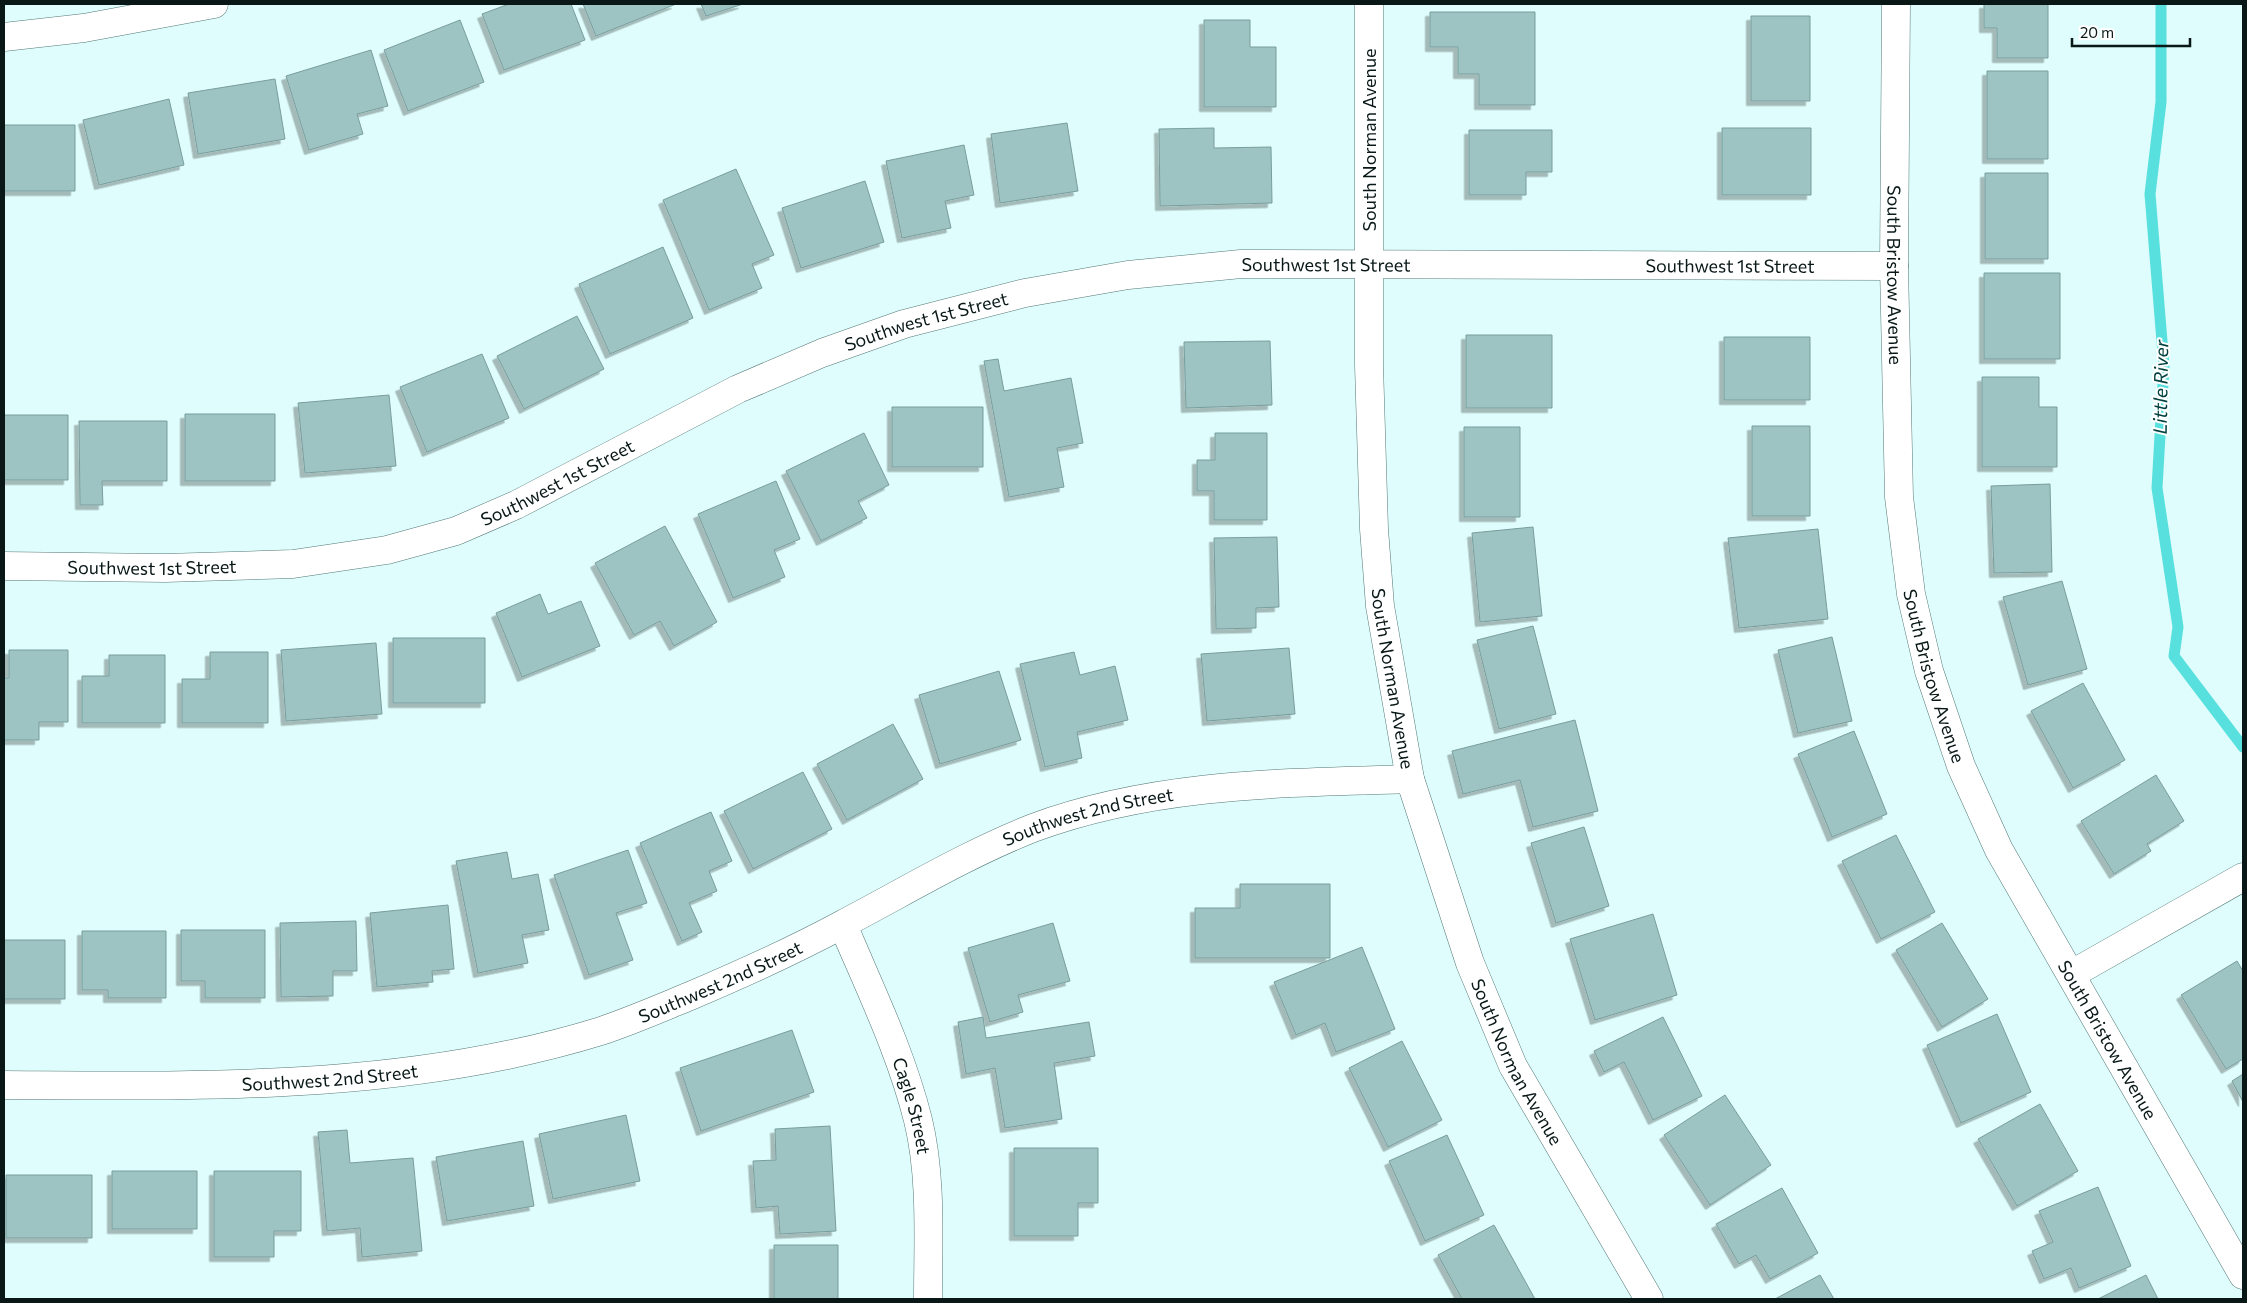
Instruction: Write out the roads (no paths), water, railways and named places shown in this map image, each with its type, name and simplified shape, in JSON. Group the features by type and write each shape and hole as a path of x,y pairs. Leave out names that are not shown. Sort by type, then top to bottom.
{"street":[{"path":"4,37 84,28 214,4"},
{"name":"South Norman Avenue","path":"1368,4 1369,365 1374,520 1380,606 1410,779 1470,963 1513,1066 1649,1299"},
{"name":"South Bristow Avenue","path":"1896,4 1894,266 1899,497 1911,594 1929,671 1961,766 1999,850 2072,974 2243,1275"},
{"name":"Southwest 1st Street","path":"4,566 165,568 293,564 387,550 456,531 516,505 738,389 822,353 904,324 1025,293 1128,275 1241,264 1894,266"},
{"name":"Southwest 2nd Street","path":"4,1085 217,1085 318,1081 413,1072 508,1054 602,1031 770,962 953,865 1034,828 1101,808 1164,795 1247,784 1410,779"},
{"path":"2072,974 2243,877"},
{"name":"Cagle Street","path":"843,924 897,1050 918,1122 926,1173 928,1299"}],"waterway":[{"name":"Little River","path":"2161,4 2161,102 2150,194 2164,366 2157,488 2178,627 2174,656 2243,747"}]}
